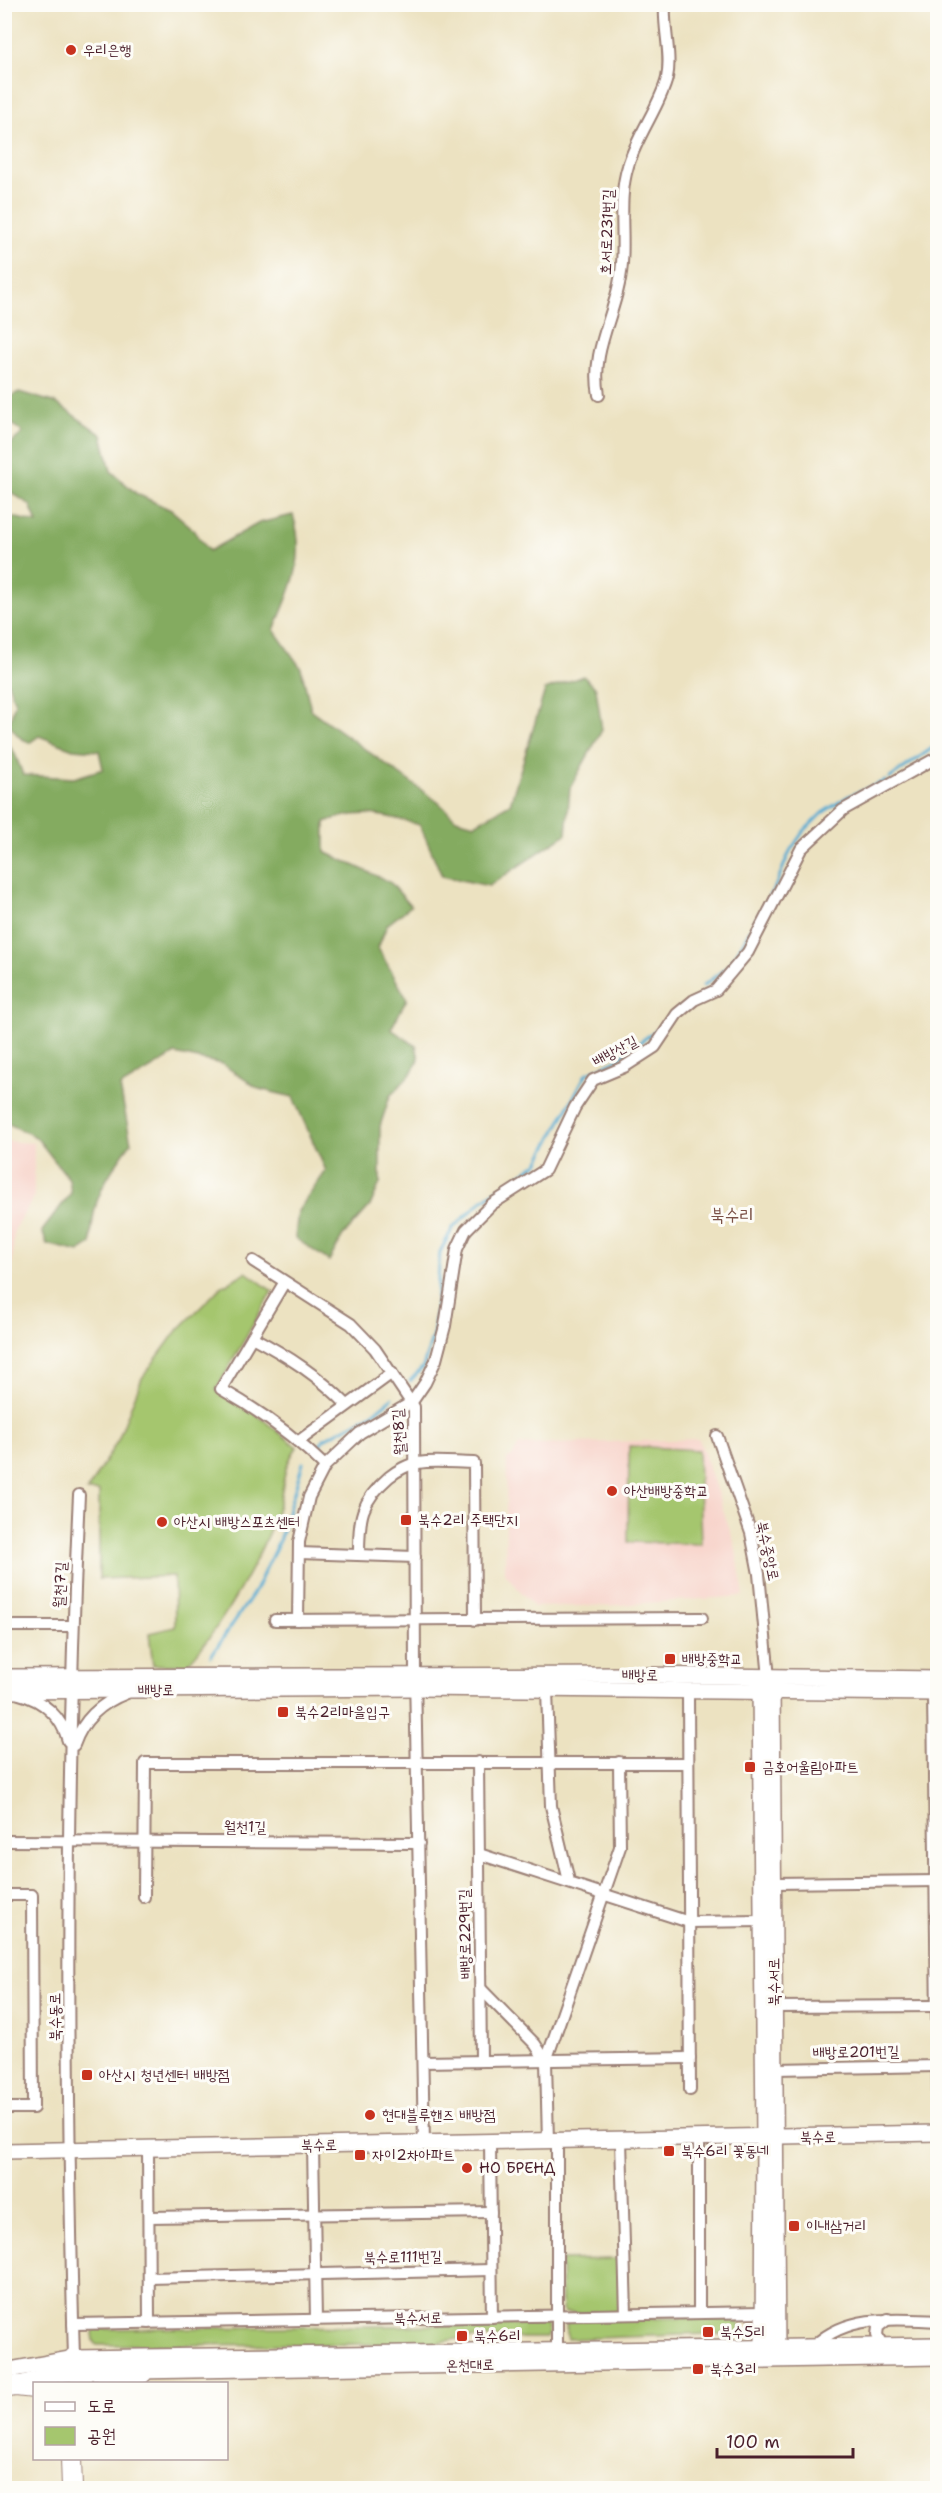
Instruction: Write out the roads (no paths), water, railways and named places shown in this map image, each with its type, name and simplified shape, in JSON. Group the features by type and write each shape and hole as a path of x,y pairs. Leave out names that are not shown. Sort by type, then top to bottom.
{"highway":[{"path":"110,2382 120,2376 142,2373"},
{"path":"4,2388 15,2386 33,2388"},
{"path":"71,2460 72,2488"},
{"path":"82,2460 83,2488"}],"street":[{"name":"호서로231번길","path":"599,395 596,367 598,350 619,284 622,262 621,192 628,164 667,77 665,4"},
{"name":"배방산길","path":"412,1402 436,1360 445,1326 457,1249 466,1230 492,1204 545,1170 575,1107 593,1080 624,1066 655,1047 677,1014 694,1000 716,990 748,952 801,849 843,810 938,758"},
{"name":"월천8길","path":"253,1262 351,1324 392,1372 412,1402 416,1462 416,1681"},
{"path":"284,1283 221,1389 260,1411 325,1466"},
{"path":"252,1337 325,1382 347,1405"},
{"path":"298,1441 392,1372"},
{"path":"298,1620 299,1553 309,1497 325,1466 360,1433 412,1402"},
{"name":"북수중앙로","path":"717,1436 751,1533 759,1574 766,1683"},
{"path":"359,1555 359,1524 364,1505 374,1490 394,1473 416,1462 474,1463 475,1620"},
{"name":"월천7길","path":"72,1683 79,1495"},
{"path":"299,1553 415,1557"},
{"path":"275,1620 702,1618"},
{"path":"4,1626 73,1626"},
{"name":"배방로","path":"4,1677 135,1690 416,1681 547,1690 688,1692 766,1683"},
{"path":"416,1681 424,2144"},
{"name":"배방로","path":"4,1691 72,1683 416,1681 766,1683 936,1688"},
{"name":"북수동로","path":"72,1683 69,2150 75,2374"},
{"name":"북수서로","path":"766,1683 774,1883 775,2069 770,2138 764,2312 771,2352"},
{"name":"북수서로","path":"766,1683 762,1921 770,2138 771,2352"},
{"path":"936,1688 938,2101"},
{"path":"71,1754 77,1736 100,1707 135,1690"},
{"path":"547,1690 551,1806 569,1881"},
{"path":"4,1691 26,1696 44,1704 57,1716 66,1732 71,1754"},
{"path":"688,1692 690,2090"},
{"name":"배방로229번길","path":"478,1762 481,1989 535,2044 546,2061"},
{"path":"557,2350 553,2141 546,2061 620,1847 619,1762"},
{"path":"144,1898 146,1763 688,1762"},
{"name":"월천1길","path":"4,1841 418,1843"},
{"path":"479,1854 569,1881 689,1922 762,1921"},
{"path":"774,1883 936,1881"},
{"path":"4,1894 32,1895 33,2108 4,2108"},
{"path":"481,1989 481,2061"},
{"path":"775,2007 937,2006"},
{"path":"423,2062 690,2058"},
{"name":"배방로201번길","path":"775,2069 937,2066"},
{"name":"북수로","path":"4,2151 938,2133"},
{"path":"699,2139 699,2313"},
{"path":"621,2140 626,2314"},
{"path":"490,2142 492,2317"},
{"path":"313,2145 316,2320"},
{"path":"148,2148 149,2323"},
{"path":"149,2217 491,2212"},
{"name":"북수로111번길","path":"149,2278 492,2270"},
{"name":"북수서로","path":"73,2324 764,2312"},
{"path":"814,2345 827,2334 842,2327 888,2319 938,2321"},
{"path":"882,2345 877,2335 878,2327 888,2319"},
{"name":"온천대로","path":"4,2372 142,2373 771,2352 814,2345 938,2345"},
{"name":"온천대로","path":"34,2382 75,2374 557,2350 771,2352 938,2357"},
{"name":"온천대로","path":"4,2388 33,2382"}],"waterway":[{"path":"890,778 938,744"},
{"path":"703,986 730,965 775,887 790,851 803,832 822,813 847,797 885,781"},
{"path":"410,1381 423,1367 434,1332 440,1252 453,1228 483,1200 538,1163 586,1074 616,1060 655,1031"},
{"path":"319,1446 324,1439 372,1414 392,1398"},
{"path":"211,1656 255,1591 279,1541 303,1463"}],"place":[{"name":"우리은행","path":"71,50"},
{"name":"아산배방중학교","path":"612,1491"},
{"name":"북수2리 주택단지","path":"406,1520"},
{"name":"아산시 배방스포츠센터","path":"162,1522"},
{"name":"배방중학교","path":"670,1659"},
{"name":"북수2리마을입구","path":"283,1712"},
{"name":"금호어울림아파트","path":"750,1767"},
{"name":"아산시 청년센터 배방점","path":"87,2075"},
{"name":"현대블루핸즈 배방점","path":"370,2115"},
{"name":"북수6리 꽃동네","path":"669,2151"},
{"name":"자이2차아파트","path":"360,2155"},
{"name":"НО БРЕНД","path":"467,2168"},
{"name":"이내삼거리","path":"794,2226"},
{"name":"북수5리","path":"708,2332"},
{"name":"북수6리","path":"462,2336"},
{"name":"북수3리","path":"698,2369"}],"district":[{"name":"북수리","path":"732,1215"}]}
